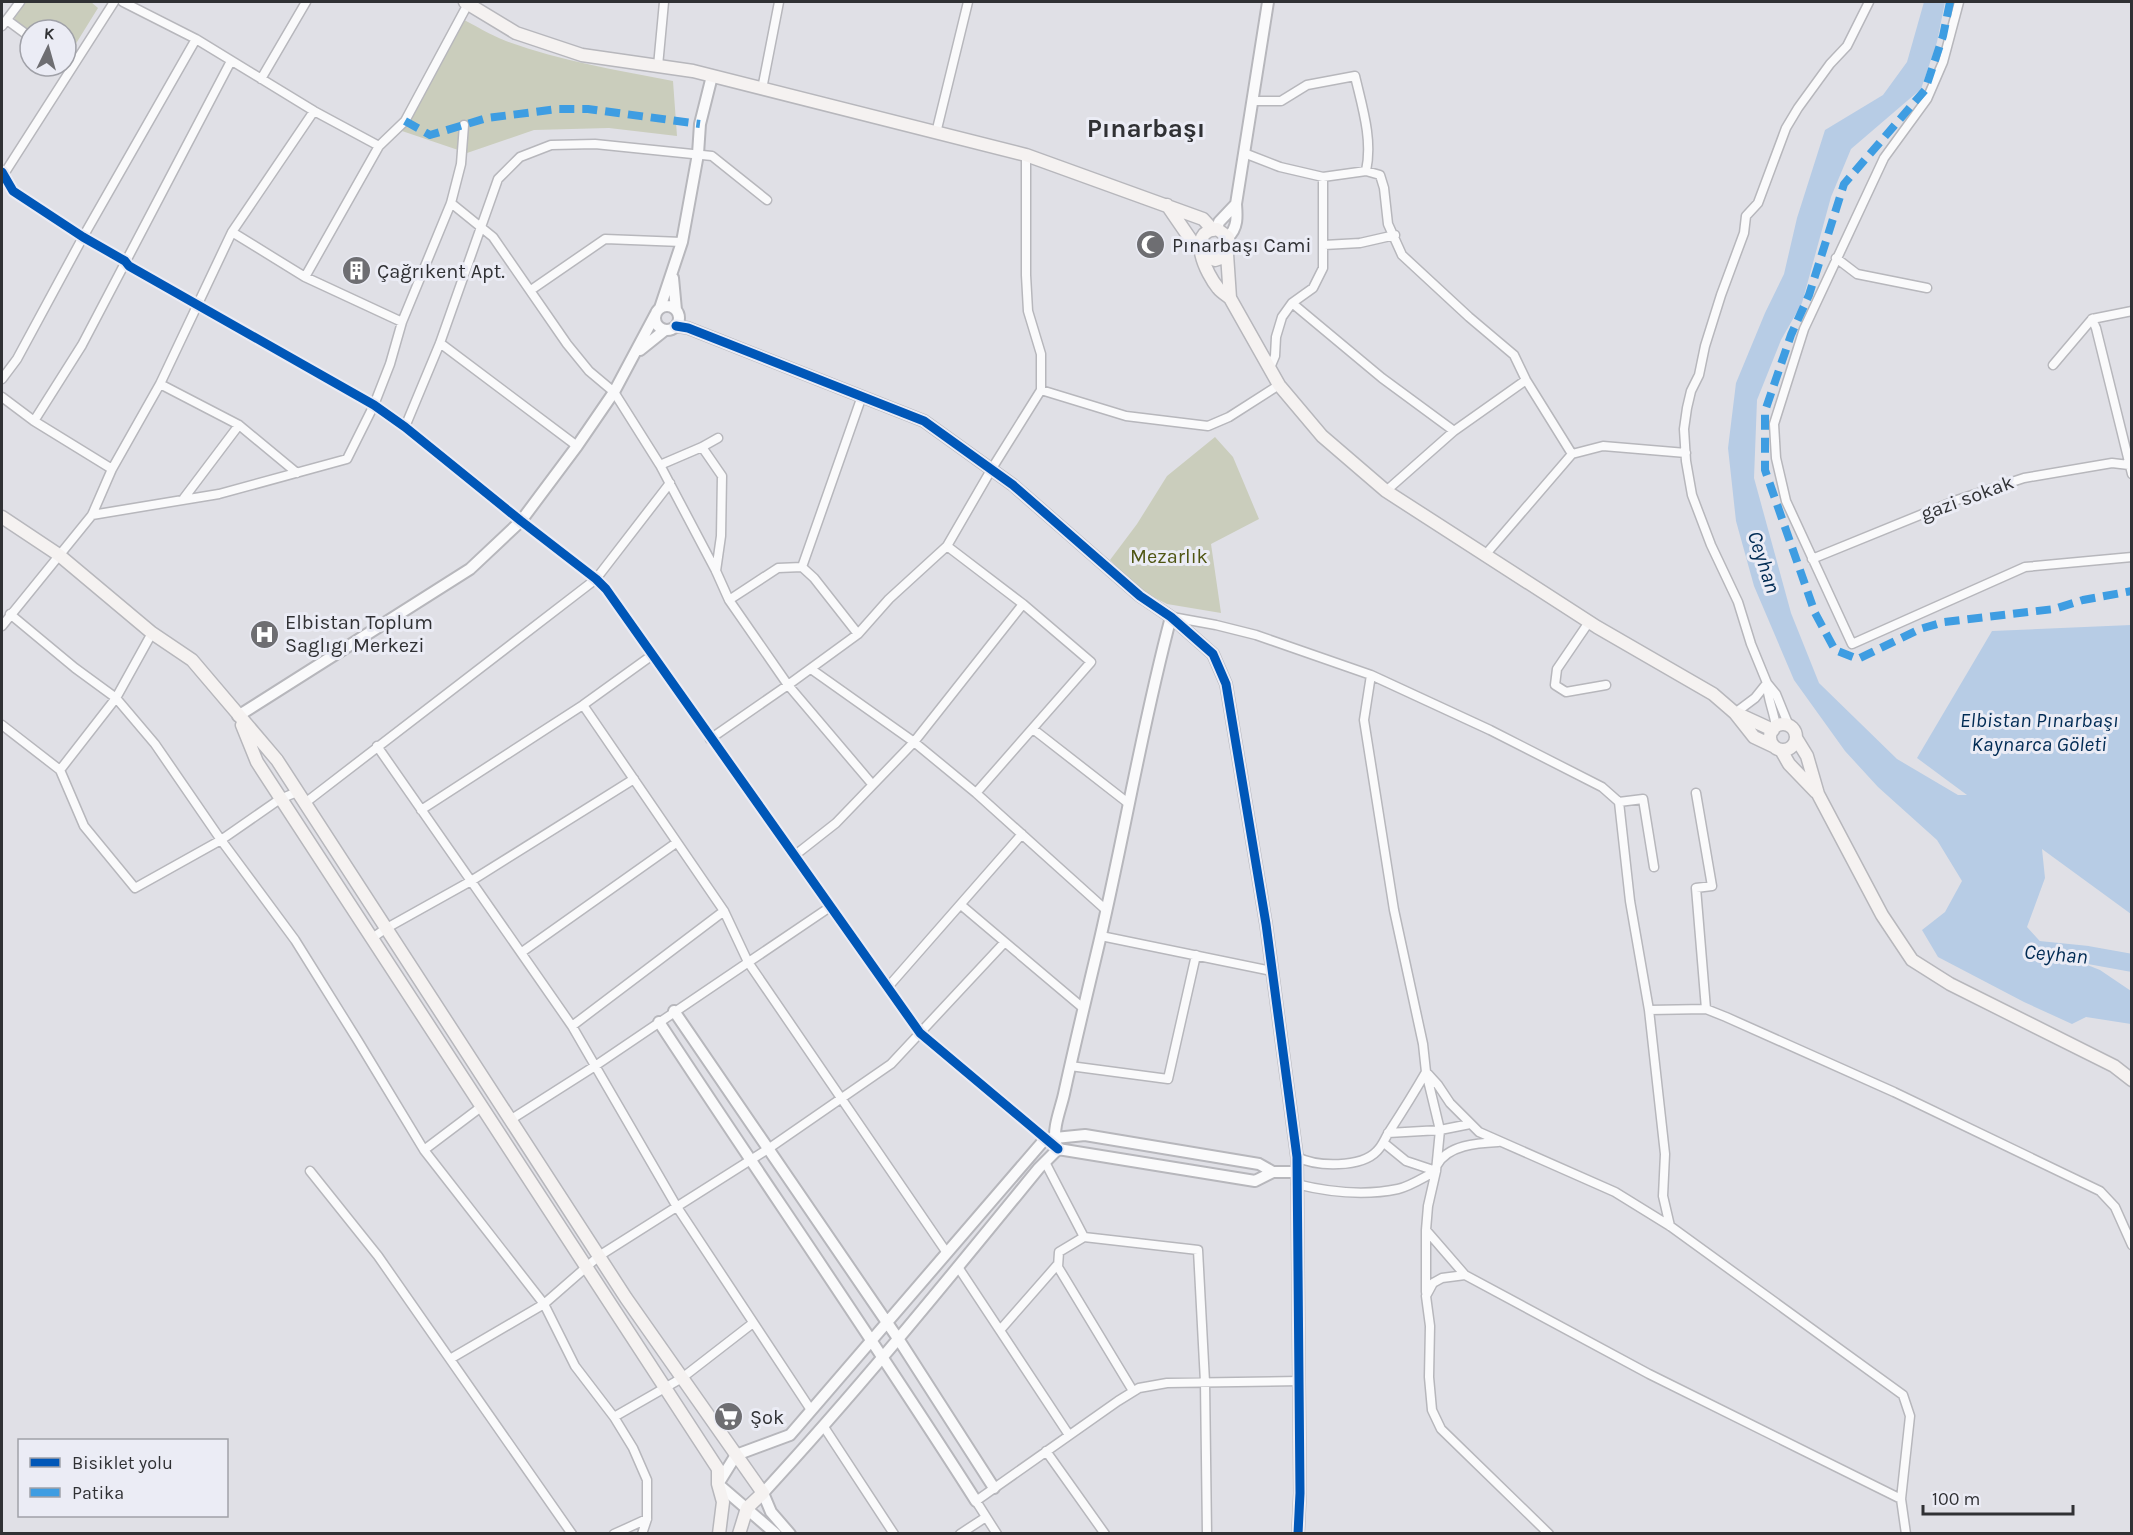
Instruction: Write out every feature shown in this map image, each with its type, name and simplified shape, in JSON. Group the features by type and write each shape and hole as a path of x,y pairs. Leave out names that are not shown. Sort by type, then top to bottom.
{"main road":[{"path":"468,2 516,33 582,55 712,76 1026,155 1166,204 1203,219 1215,230 1228,237 1230,298"},
{"path":"1166,204 1191,240 1202,251 1215,260 1227,254"},
{"path":"1215,230 1204,234 1201,239 1203,261 1211,278 1230,298 1279,385 1322,436 1386,491 1589,622 1713,694 1735,713 1754,737 1777,748 1789,748 1796,738"},
{"path":"2,517 59,555 152,633 192,660 277,760 626,1298 763,1493 747,1508 739,1533"},
{"path":"1735,713 1795,733 1807,756 1818,794 1882,915 1912,960 1950,984 2114,1066 2132,1071"},
{"path":"238,716 257,762 280,799 718,1469 718,1484 723,1502 719,1533"},
{"path":"1779,728 1770,738 1789,764 1818,794"},
{"path":"2114,1066 2132,1080"}],"street":[{"path":"18,31 4,23 20,2"},
{"path":"123,2 196,39 314,111 379,147"},
{"path":"261,79 306,2"},
{"path":"305,277 379,147 405,121 468,2"},
{"path":"658,66 664,2"},
{"path":"762,89 779,2"},
{"path":"936,133 968,2"},
{"path":"1228,237 1232,234 1237,219 1236,204 1268,2"},
{"path":"1779,728 1776,694 1767,683 1751,644 1738,602 1711,545 1692,495 1684,429 1691,391 1699,375 1705,346 1721,295 1744,232 1746,216 1758,203 1786,128 1830,64 1847,46 1869,2"},
{"path":"1959,2 1943,62 1927,99 1884,158 1803,329 1774,424 1776,458 1786,501 1852,644 2025,567 2132,557"},
{"path":"78,53 110,4"},
{"path":"2,379 17,359 83,237 196,39"},
{"path":"34,421 82,345 231,61"},
{"path":"238,716 470,569 521,521 577,446 614,392 635,354 658,312 672,274 682,242 698,154 700,124 712,76"},
{"path":"1252,101 1281,101 1306,85 1355,76 1370,155 1366,171"},
{"path":"62,78 2,175 13,191 83,237 125,261 129,266 374,405 405,427 596,579 920,1034 1052,1142 1255,1181 1273,1173"},
{"path":"2,626 92,514 112,469 160,384 232,232 314,111"},
{"path":"92,514 219,494 347,459 374,405 390,364 402,322 450,203 461,164 464,125"},
{"path":"405,427 440,343 498,179 520,157 551,145 595,144 712,156 767,200"},
{"path":"1244,153 1280,167 1323,177 1366,171 1380,175 1384,188 1388,224 1395,235 1402,255 1514,355 1526,380 1572,454"},
{"path":"710,739 812,669 858,634 889,599 947,546 1041,390 1041,354 1028,311 1026,155"},
{"path":"1270,368 1275,356 1276,337 1282,317 1292,303 1313,288 1323,268 1323,177"},
{"path":"450,203 493,237 589,371 614,392 670,483 729,600 788,686 872,784"},
{"path":"1215,230 1236,204"},
{"path":"232,232 305,277 402,322"},
{"path":"1324,245 1360,243 1395,235"},
{"path":"531,290 605,239 682,242"},
{"path":"1836,258 1857,274 1927,288"},
{"path":"635,354 670,328 679,318 672,274"},
{"path":"1292,303 1382,378 1454,431"},
{"path":"658,312 669,306 676,310"},
{"path":"2053,365 2092,319 2132,311"},
{"path":"658,312 657,324 670,328 688,328 924,421 1013,485 1140,596 1171,617 1213,654 1226,684 1266,924 1297,1157 1300,1381 1298,1533"},
{"path":"2092,319 2130,469"},
{"path":"440,343 577,446"},
{"path":"1386,491 1454,431 1526,380"},
{"path":"160,384 239,425 297,473"},
{"path":"1041,390 1126,416 1208,426 1228,417 1279,385"},
{"path":"802,567 861,396"},
{"path":"2,397 34,421 112,469"},
{"path":"184,498 239,425"},
{"path":"660,465 718,438"},
{"path":"1486,554 1572,454 1603,446 1686,453"},
{"path":"702,447 722,476 721,536 716,571"},
{"name":"gazi sokak","path":"1812,559 1957,500 2024,478 2112,463 2130,469"},
{"path":"305,803 596,579 670,483"},
{"path":"947,546 1023,604 1091,662 976,793"},
{"path":"729,600 778,568 802,567 814,578 858,634"},
{"path":"794,856 836,823 914,742 1023,604"},
{"path":"10,614 75,668 117,698 155,744 221,840 295,940 424,1150 544,1304 575,1366 614,1418 642,1465 647,1480 647,1519 642,1533"},
{"path":"1171,617 1256,635 1371,675 1490,730 1602,787 1619,802 1630,901 1649,1010 1665,1154 1664,1196 1670,1226"},
{"path":"790,1533 771,1512 763,1493 884,1358 1045,1162 1052,1142 1101,936 1155,676 1171,617"},
{"path":"1589,622 1557,669 1555,685 1566,692 1606,685"},
{"path":"60,770 117,698 152,633"},
{"path":"421,810 583,705 651,656"},
{"path":"812,669 914,742 976,793 1106,910"},
{"path":"1371,675 1364,720 1394,910 1423,1044 1426,1072 1440,1130 1436,1171"},
{"path":"1735,713 1755,698 1767,683"},
{"path":"1767,683 1767,693 1779,728"},
{"path":"583,705 724,911 748,962 947,1253"},
{"path":"2,725 60,770 84,826 135,888 221,840 280,799 297,792"},
{"path":"1033,729 1128,803"},
{"path":"377,746 572,1026 676,1207 811,1410"},
{"path":"371,939 471,881 634,779"},
{"path":"1696,793 1712,886 1696,888 1707,1009"},
{"path":"1619,802 1643,799 1654,867"},
{"path":"888,987 1022,834"},
{"path":"522,952 676,843"},
{"path":"961,905 1083,1008"},
{"path":"510,1120 595,1066 830,907"},
{"path":"572,1026 724,911"},
{"path":"1101,936 1272,971"},
{"path":"450,1359 544,1304 599,1256 750,1161 891,1064 1004,943"},
{"path":"1070,1066 1168,1079 1196,955"},
{"path":"1649,1010 1707,1009 1894,1092 2100,1191 2115,1207 2132,1245"},
{"path":"675,1011 899,1340 994,1488"},
{"path":"659,1022 884,1358 997,1533"},
{"path":"1426,1072 1450,1103 1479,1132 1615,1192 1670,1226 1903,1395 1910,1416 1901,1499 1906,1532"},
{"path":"1297,1157 1308,1162 1342,1164 1375,1154 1401,1116 1426,1072"},
{"path":"424,1150 481,1107"},
{"path":"1388,1133 1440,1130 1470,1124"},
{"path":"776,1533 718,1484 736,1455 790,1435 947,1253 1052,1142 1085,1135 1259,1164 1273,1173 1297,1178 1317,1189 1356,1192 1400,1188 1436,1171"},
{"path":"1500,1142 1480,1143 1459,1148 1437,1162 1428,1206 1426,1230 1426,1296 1430,1326 1429,1377 1432,1410 1441,1430 1549,1533"},
{"path":"1384,1143 1406,1161 1436,1171"},
{"path":"1045,1162 1084,1237"},
{"path":"310,1171 378,1256 572,1533"},
{"path":"1426,1230 1465,1275 1649,1374 1901,1499"},
{"path":"1133,1391 1058,1267 1059,1252 1084,1237 1198,1250 1205,1382 1207,1533"},
{"path":"1001,1329 1058,1264"},
{"path":"958,1267 1069,1435"},
{"path":"1426,1296 1432,1283 1442,1278 1465,1275"},
{"path":"614,1418 682,1378 753,1323"},
{"path":"976,1501 1139,1388 1167,1383 1300,1381"},
{"path":"824,1427 894,1533"},
{"path":"1046,1451 1105,1533"},
{"path":"960,1533 986,1517"},
{"path":"614,1533 647,1519"}],"green space":[{"path":"26,2 91,2 98,8 78,40 78,18 18,18 18,24 14,17"},
{"path":"460,18 500,39 526,48 588,64 673,81 677,136 609,128 534,130 467,153 402,131"},
{"name":"Mezarlık","path":"1215,437 1233,457 1259,519 1211,544 1221,613 1167,604 1141,591 1110,560 1137,524 1167,476"}],"water":[{"name":"Elbistan Pınarbaşı Kaynarca Göleti","path":"1924,2 1945,2 1937,42 1921,89 1851,149 1831,197 1802,303 1781,340 1757,400 1754,478 1791,613 1819,683 1897,759 1958,795 1967,795 1917,758 1992,631 2131,625 2131,914 2042,849 2045,878 2027,927 2047,949 2100,970 2131,991 2131,1024 2086,1017 2072,1024 1938,957 1922,930 1945,912 1962,881 1937,840 1878,787 1845,751 1794,680 1754,586 1736,521 1728,448 1736,383 1784,274 1797,218 1825,130 1883,95 1907,62"}],"waterway":[{"name":"Ceyhan","path":"2029,949 2088,955 2132,963"}],"marked path":[{"path":"1950,2 1943,36 1925,90 1844,184 1809,295 1791,335 1765,411 1765,470 1815,613 1835,650 1858,659 1920,629 1944,622 2054,609 2083,600 2132,591"},
{"path":"405,121 430,135 487,118 558,109 588,109 700,124"}],"cycle path":[{"path":"2,172 13,191 83,237 125,261 129,266 374,405 405,427 596,579 606,589 920,1033 1058,1149"},
{"path":"676,326 688,328 924,421 1013,485 1140,596 1171,617 1213,654 1226,684 1266,924 1297,1157 1300,1493 1298,1534"}],"place":[{"name":"Pınarbaşı Cami","path":"1151,245"},
{"name":"Çağrıkent Apt.","path":"356,271"},
{"name":"Elbistan Toplum Saglıgı Merkezi","path":"264,634"},
{"name":"Şok","path":"729,1417"}],"district":[{"name":"Pınarbaşı","path":"1146,128"}]}
